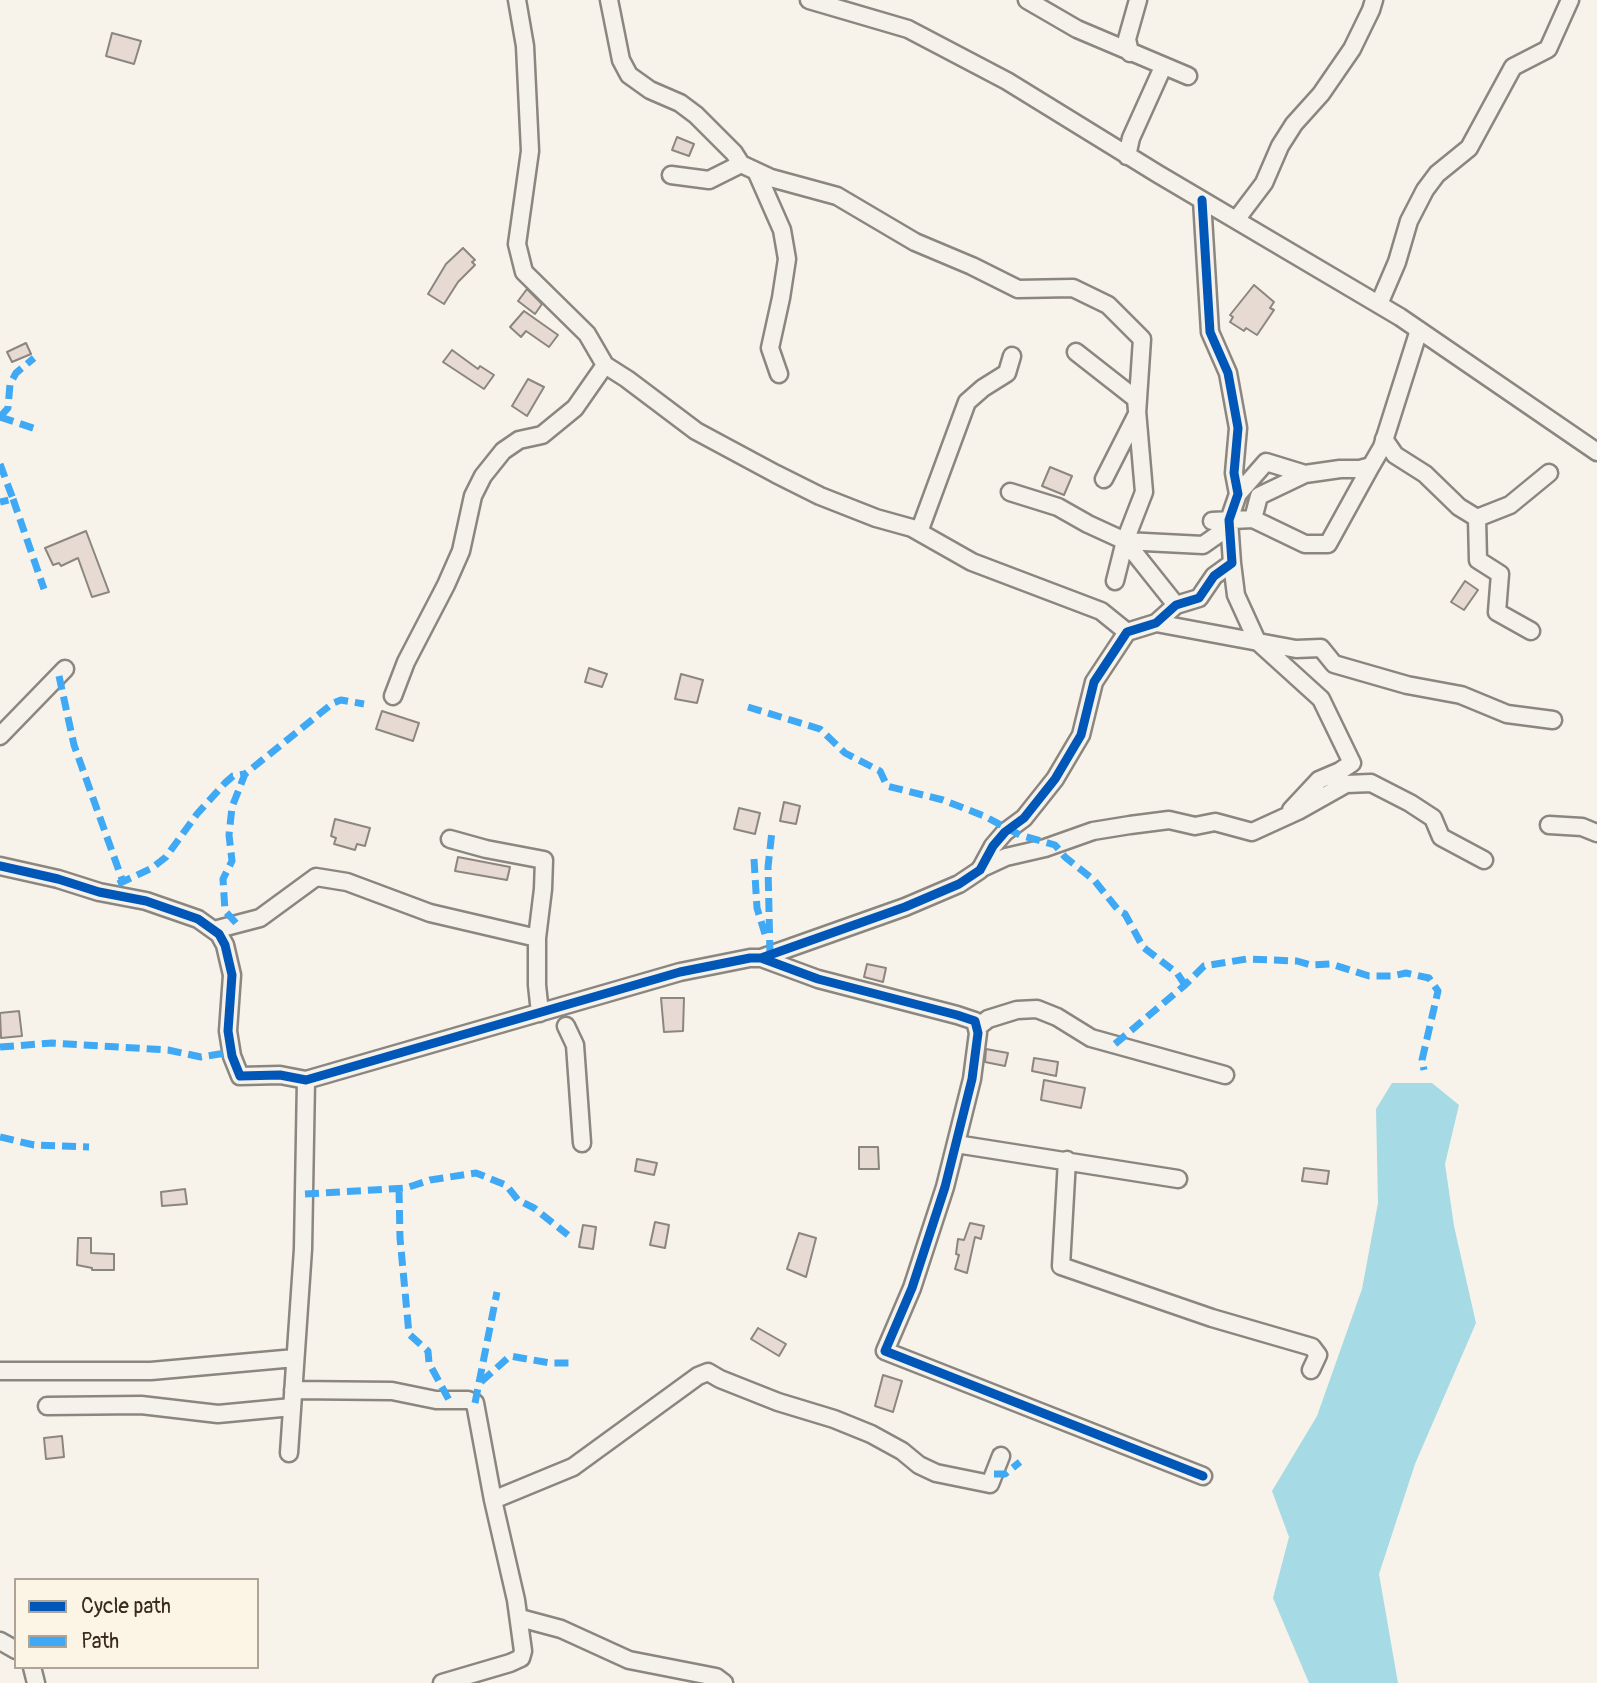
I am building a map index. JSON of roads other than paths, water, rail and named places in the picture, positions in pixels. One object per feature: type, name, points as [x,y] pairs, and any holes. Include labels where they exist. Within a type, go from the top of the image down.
[{"type":"street","points":[[517,0],[525,46],[530,151],[517,244],[524,272],[587,334],[605,365],[696,431],[733,452],[820,496],[919,532],[972,562],[1101,611],[1127,632]]},
{"type":"street","points":[[609,0],[621,60],[629,75],[650,90],[680,103],[696,115],[734,153],[741,164],[771,178],[837,196],[915,242],[1018,289],[1073,288],[1108,305],[1142,339],[1137,414],[1104,479]]},
{"type":"street","points":[[809,0],[882,20],[927,39],[1007,81],[1127,156],[1379,304],[1597,452]]},
{"type":"street","points":[[1027,0],[1077,29],[1188,76]]},
{"type":"street","points":[[1129,52],[1127,39],[1138,0]]},
{"type":"street","points":[[1236,220],[1264,183],[1280,146],[1294,124],[1321,94],[1352,49],[1374,0]]},
{"type":"street","points":[[1379,304],[1409,221],[1425,190],[1437,174],[1469,148],[1513,67],[1548,49],[1570,0]]},
{"type":"street","points":[[1127,156],[1131,138],[1163,67]]},
{"type":"street","points":[[671,175],[709,180],[741,164]]},
{"type":"street","points":[[757,171],[782,230],[787,259],[782,298],[770,348],[779,374]]},
{"type":"street","points":[[1202,200],[1210,332],[1228,373],[1238,428],[1234,473],[1238,495]]},
{"type":"street","points":[[1212,521],[1230,523],[1253,519],[1305,544],[1328,544],[1384,439],[1419,330]]},
{"type":"street","points":[[1076,352],[1136,399],[1144,492],[1125,541],[1115,581]]},
{"type":"street","points":[[919,532],[967,401],[1007,373],[1012,356]]},
{"type":"street","points":[[393,696],[406,662],[461,551],[472,496],[483,476],[503,451],[519,440],[542,435],[575,408],[605,365]]},
{"type":"street","points":[[1384,439],[1395,454],[1425,474],[1460,507],[1476,518]]},
{"type":"street","points":[[1283,818],[1318,780],[1340,772],[1353,763],[1321,699],[1257,641],[1236,595],[1231,563],[1230,523],[1238,495],[1266,462],[1305,474]]},
{"type":"street","points":[[1253,519],[1259,496],[1305,474],[1371,466]]},
{"type":"street","points":[[1476,518],[1510,505],[1549,473]]},
{"type":"street","points":[[1010,492],[1058,508],[1125,541],[1203,545],[1230,523]]},
{"type":"street","points":[[1476,518],[1478,560],[1500,574],[1497,612],[1531,631]]},
{"type":"street","points":[[1125,541],[1176,605]]},
{"type":"street","points":[[980,870],[993,846],[1005,832],[1024,818],[1055,779],[1081,735],[1094,681],[1127,632],[1156,623],[1176,605],[1199,598],[1214,576],[1231,563]]},
{"type":"street","points":[[1156,623],[1296,649],[1321,648],[1334,664],[1407,685],[1461,695],[1507,715],[1553,720]]},
{"type":"street","points":[[0,736],[65,669]]},
{"type":"street","points":[[0,866],[58,879],[99,892],[146,901],[198,919],[214,930],[225,945],[232,975],[228,1031],[232,1056],[240,1076],[280,1075],[306,1080],[680,972],[761,958],[905,907],[958,884],[1006,857],[1045,848],[1093,831],[1169,820],[1195,826],[1215,822],[1252,832],[1346,784],[1371,783],[1433,818],[1441,837],[1484,860]]},
{"type":"street","points":[[1549,825],[1582,827],[1597,833]]},
{"type":"street","points":[[450,839],[544,860],[537,938],[537,985],[542,1012],[566,1026]]},
{"type":"street","points":[[214,930],[260,918],[316,877],[347,882],[430,913],[537,938]]},
{"type":"street","points":[[761,958],[818,979],[957,1015],[975,1021],[978,1027],[972,1079],[945,1187],[912,1288],[885,1351],[1203,1476]]},
{"type":"street","points":[[563,1006],[566,1026],[575,1045],[582,1143]]},
{"type":"street","points":[[978,1027],[988,1019],[1017,1010],[1037,1009],[1057,1017],[1091,1038],[1225,1075]]},
{"type":"street","points":[[289,1453],[305,1198],[306,1080]]},
{"type":"street","points":[[956,1144],[1178,1178]]},
{"type":"street","points":[[1067,1160],[1061,1266],[1212,1318],[1312,1347],[1318,1354],[1311,1370]]},
{"type":"street","points":[[0,1371],[151,1371],[295,1358]]},
{"type":"street","points":[[493,1500],[573,1467],[698,1376],[708,1372],[778,1402],[834,1419],[871,1434],[936,1473],[990,1484],[1001,1457]]},
{"type":"street","points":[[293,1390],[392,1391],[436,1400],[468,1400],[475,1403],[493,1500],[520,1618],[523,1640],[521,1658],[442,1683]]},
{"type":"street","points":[[47,1406],[141,1405],[219,1415],[292,1407]]},
{"type":"street","points":[[520,1618],[561,1629],[629,1660],[716,1677],[724,1683]]},
{"type":"water","points":[[1392,1083],[1432,1083],[1459,1105],[1445,1164],[1454,1226],[1476,1323],[1415,1464],[1379,1574],[1398,1683],[1309,1683],[1273,1598],[1289,1537],[1272,1491],[1317,1416],[1362,1289],[1378,1203],[1376,1109]]}]
